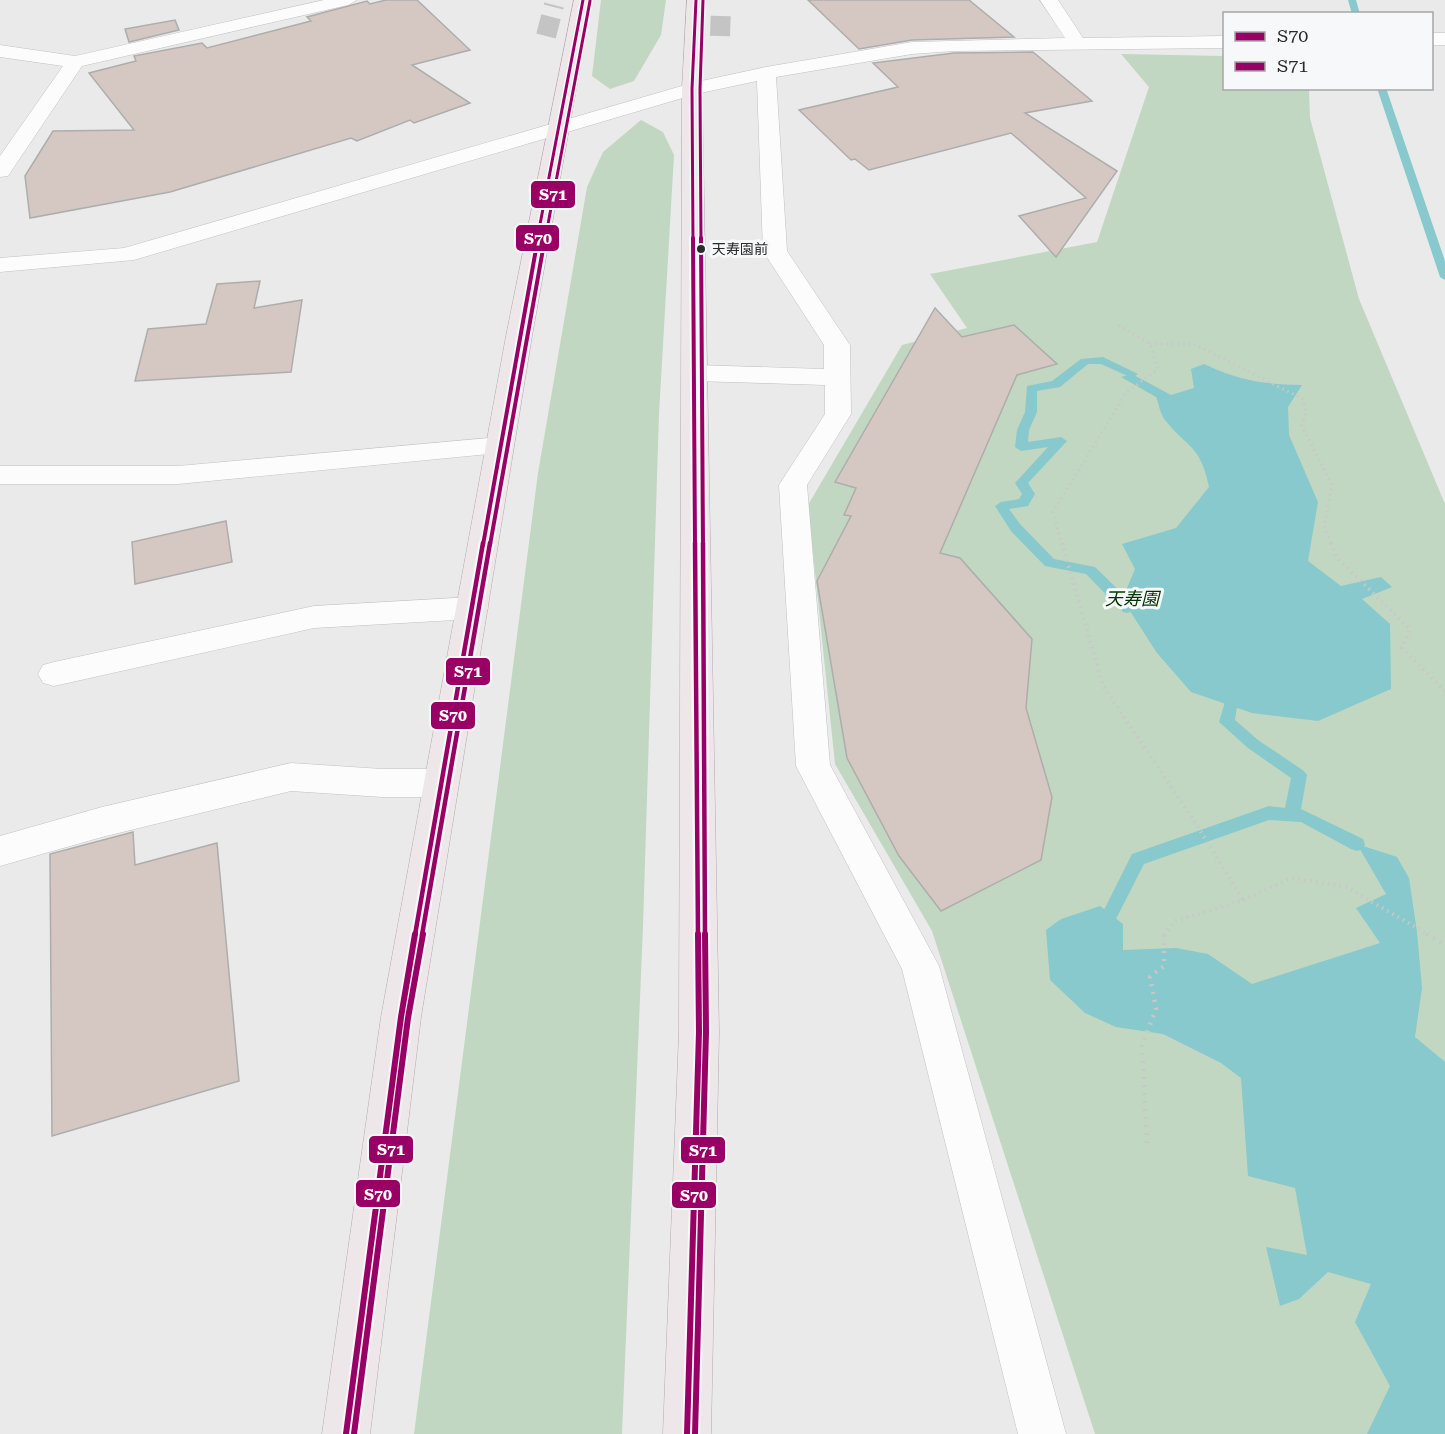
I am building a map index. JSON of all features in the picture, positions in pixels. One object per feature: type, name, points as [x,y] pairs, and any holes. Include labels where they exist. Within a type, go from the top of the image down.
[{"type":"main road","points":[[346,1434],[401,1017],[500,446],[583,0]]},
{"type":"main road","points":[[687,1434],[699,1032],[692,89],[696,0]]},
{"type":"street","points":[[0,51],[75,62],[348,0]]},
{"type":"street","points":[[1049,0],[1078,44]]},
{"type":"street","points":[[0,265],[126,255],[692,89],[766,73],[912,48],[954,45],[1223,42]]},
{"type":"street","points":[[0,171],[75,62]]},
{"type":"street","points":[[766,73],[775,251],[837,345],[838,414],[793,485],[813,766],[920,966],[1042,1434]]},
{"type":"street","points":[[695,373],[837,377]]},
{"type":"street","points":[[0,476],[178,475],[500,446]]},
{"type":"street","points":[[54,674],[314,617],[472,608]]},
{"type":"street","points":[[0,851],[102,822],[291,777],[382,783],[442,783]]},
{"type":"path","points":[[1117,324],[1150,344],[1194,344],[1303,399],[1306,412],[1302,426],[1332,486],[1324,526],[1338,559],[1410,629],[1402,648],[1445,691]]},
{"type":"path","points":[[1150,344],[1158,369],[1126,393],[1053,512],[1103,686],[1191,816],[1243,900]]},
{"type":"path","points":[[1147,1143],[1142,1046],[1156,1009],[1150,977],[1164,966],[1164,933],[1175,921],[1243,900],[1292,878],[1346,887],[1445,945]]},
{"type":"green space","points":[[601,0],[666,0],[661,35],[634,81],[610,89],[592,76]]},
{"type":"green space","name":"天寿園","points":[[1121,54],[1223,56],[1223,90],[1309,90],[1310,118],[1359,299],[1445,504],[1445,1434],[1095,1434],[932,931],[835,764],[808,505],[902,345],[967,328],[930,274],[1097,242],[1149,87]]},
{"type":"green space","points":[[641,120],[663,132],[674,155],[659,414],[643,926],[622,1434],[414,1434],[538,473],[587,187],[603,152]]},
{"type":"water","points":[[1204,364],[1252,380],[1302,385],[1288,407],[1289,435],[1318,502],[1308,561],[1341,586],[1381,577],[1392,587],[1362,599],[1390,624],[1391,689],[1318,721],[1252,713],[1191,692],[1157,653],[1128,608],[1127,588],[1135,569],[1122,544],[1176,528],[1209,487],[1202,462],[1165,420],[1156,397],[1121,377],[1132,374],[1171,395],[1194,388],[1191,369]]},
{"type":"water","points":[[1357,844],[1397,857],[1409,878],[1422,988],[1415,1037],[1445,1062],[1445,1434],[1367,1434],[1390,1386],[1355,1322],[1371,1284],[1328,1272],[1299,1299],[1280,1306],[1266,1247],[1307,1255],[1295,1188],[1248,1176],[1241,1078],[1221,1063],[1163,1034],[1116,1027],[1085,1013],[1050,980],[1046,930],[1061,919],[1100,906],[1123,924],[1123,950],[1176,948],[1208,954],[1252,984],[1380,943],[1356,908],[1386,894]]},
{"type":"building","points":[[386,0],[417,0],[470,50],[412,65],[470,103],[414,123],[410,120],[357,141],[351,138],[170,192],[30,218],[25,176],[53,131],[134,130],[89,73],[136,61],[134,56],[202,43],[207,48],[311,21],[307,17],[367,1],[370,4]]},
{"type":"building","points":[[808,0],[969,0],[1014,37],[912,40],[859,49]]},
{"type":"building","points":[[175,20],[179,30],[129,42],[125,29]]},
{"type":"building","points":[[1033,52],[1092,101],[1025,113],[1117,171],[1056,257],[1019,216],[1086,198],[1011,133],[869,170],[855,159],[851,160],[799,110],[898,87],[873,63],[954,53]]},
{"type":"building","points":[[260,281],[254,308],[302,300],[291,372],[135,381],[148,329],[206,324],[217,284]]},
{"type":"building","points":[[935,308],[962,337],[1014,325],[1057,364],[1017,375],[940,553],[960,558],[1032,639],[1026,708],[1052,797],[1041,860],[941,911],[899,856],[847,758],[817,581],[851,516],[844,515],[856,488],[835,482]]},
{"type":"building","points":[[226,521],[232,562],[135,584],[132,542]]},
{"type":"building","points":[[133,832],[135,865],[217,843],[239,1081],[52,1136],[50,854]]},
{"type":"waterway","points":[[1352,0],[1355,12]]},
{"type":"waterway","points":[[1382,90],[1445,277]]},
{"type":"waterway","points":[[1128,608],[1090,570],[1050,563],[1016,528],[1001,506],[1023,503],[1029,494],[1021,483],[1061,441],[1021,447],[1023,430],[1031,412],[1031,389],[1056,384],[1085,361],[1103,360],[1132,374]]},
{"type":"waterway","points":[[1230,706],[1227,722],[1253,744],[1299,775],[1292,815]]},
{"type":"waterway","points":[[1110,914],[1138,859],[1269,813],[1292,815]]},
{"type":"waterway","points":[[1292,815],[1303,816],[1357,844]]},
{"type":"tunnel","points":[[546,36],[554,5]]},
{"type":"tunnel","points":[[720,36],[721,6]]},
{"type":"transit line","name":"S70","points":[[346,1434],[401,1017],[519,336],[583,0]]},
{"type":"transit line","name":"S70","points":[[687,1434],[699,1032],[692,89],[696,0]]},
{"type":"transit line","name":"S71","points":[[695,1434],[706,1032],[700,89],[703,0]]},
{"type":"transit line","name":"S71","points":[[354,1434],[408,1018],[526,337],[590,1]]},
{"type":"place","name":"天寿園前","points":[[701,249]]}]
